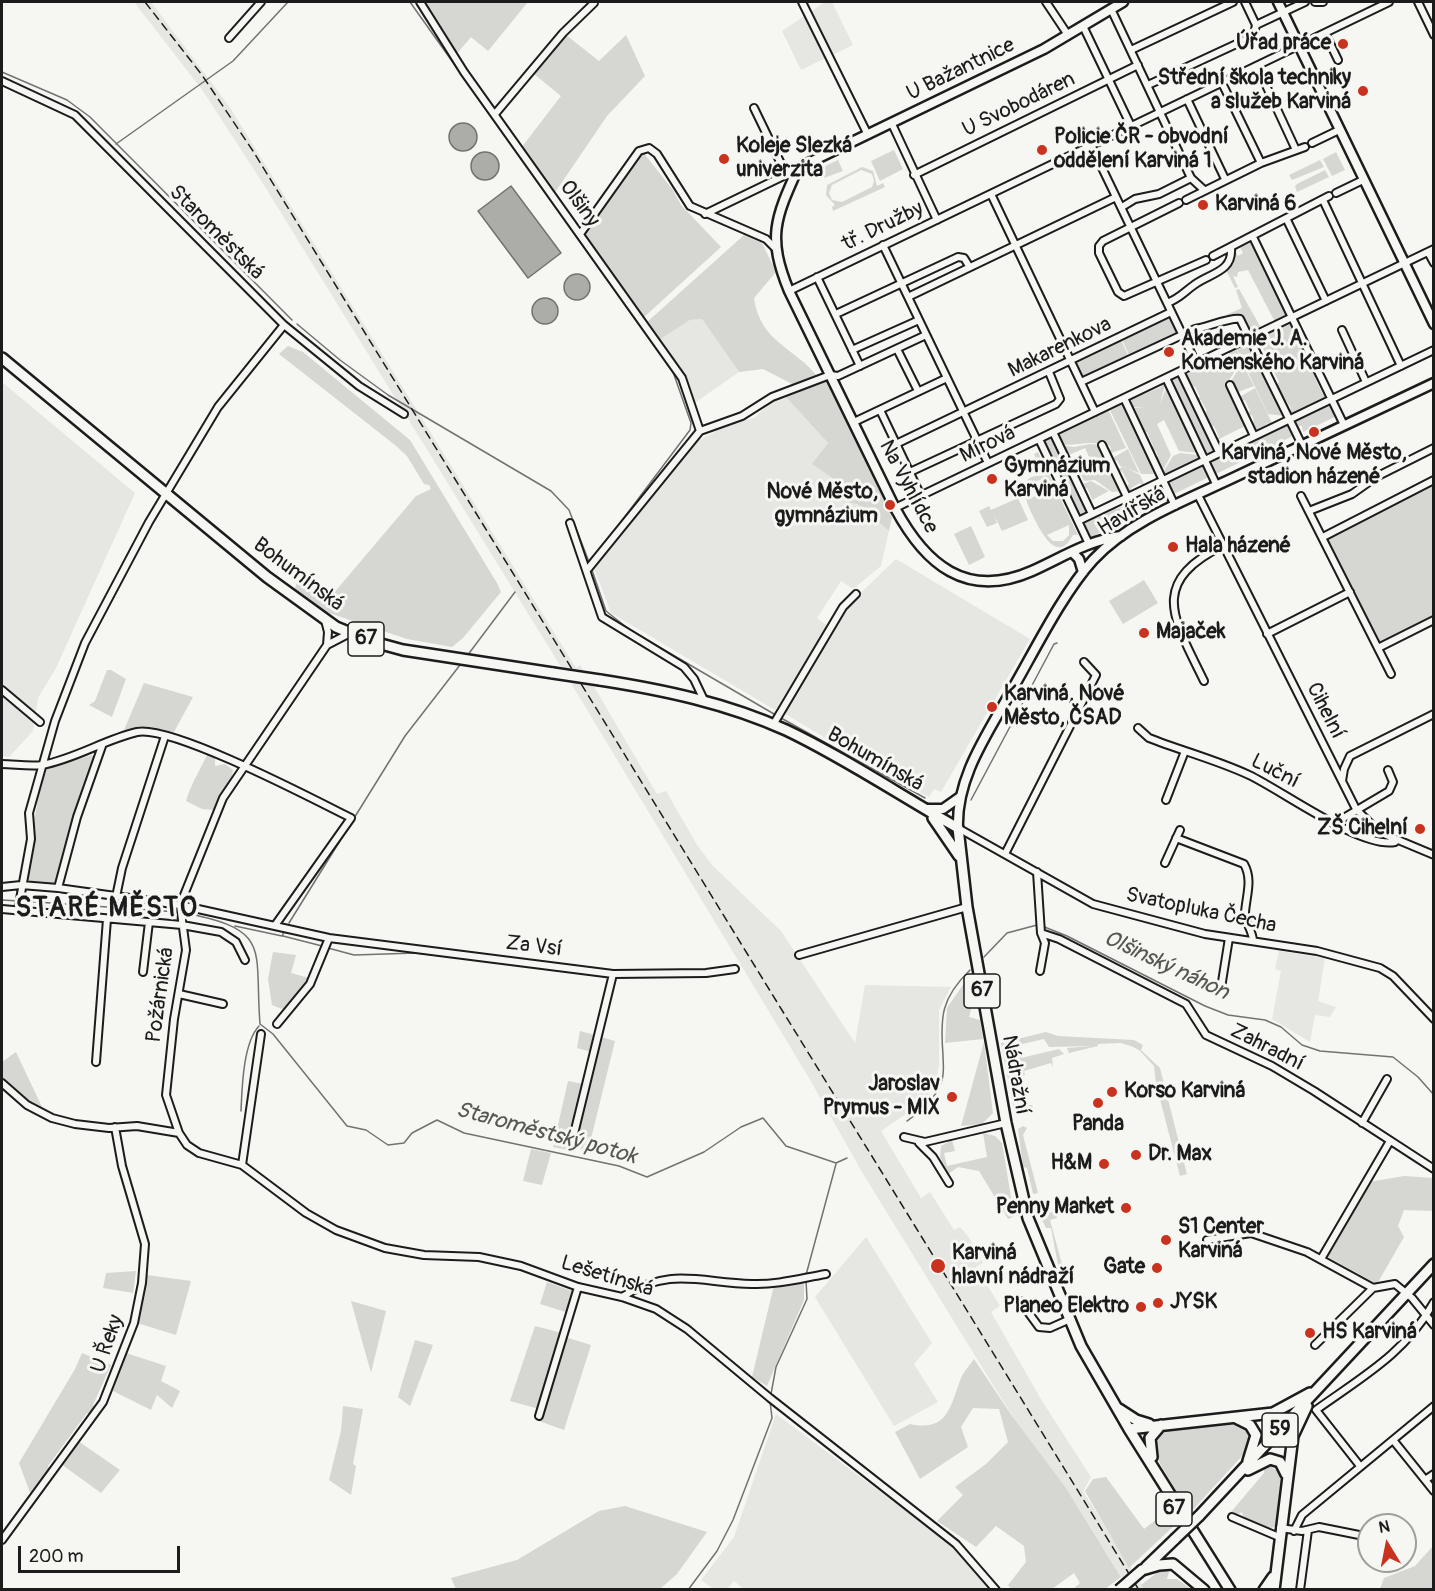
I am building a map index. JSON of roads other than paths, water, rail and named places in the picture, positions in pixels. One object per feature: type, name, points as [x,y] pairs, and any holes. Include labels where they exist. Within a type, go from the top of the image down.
[{"type":"main road","name":"Bohumínská","points":[[2,358],[267,577],[325,620],[350,633],[404,650],[600,680],[704,700],[773,725],[816,746],[958,828]]},
{"type":"main road","points":[[926,810],[944,830],[960,858]]},
{"type":"main road","name":"Nádražní","points":[[958,828],[967,907],[1006,1123],[1028,1218],[1068,1320],[1114,1405],[1161,1479],[1225,1588]]},
{"type":"main road","name":"59","points":[[1119,1590],[1200,1515],[1434,1264]]},
{"type":"main road","points":[[1234,1418],[1276,1412],[1322,1385]]},
{"type":"main road","points":[[1274,1590],[1286,1478],[1294,1433],[1314,1393]]},
{"type":"main road","name":"67","points":[[1114,1405],[1136,1420],[1162,1424]]},
{"type":"main road","points":[[1234,1418],[1250,1425],[1256,1435],[1246,1466]]},
{"type":"main road","name":"67","points":[[1234,1418],[1129,1429],[1225,1588],[1237,1590]]},
{"type":"main road","points":[[1161,1479],[1150,1451],[1149,1441],[1154,1430],[1162,1424]]},
{"type":"main road","points":[[1236,1477],[1270,1459],[1283,1465],[1286,1478]]},
{"type":"main road","points":[[1142,1570],[1173,1564],[1204,1590]]},
{"type":"main road","points":[[1264,1590],[1274,1575]]},
{"type":"street","points":[[229,38],[261,2]]},
{"type":"street","name":"Olšiny","points":[[420,2],[464,72],[682,378],[699,432]]},
{"type":"street","points":[[802,2],[868,135]]},
{"type":"street","points":[[1046,2],[1068,35]]},
{"type":"street","name":"U Bažantnice","points":[[798,168],[1068,35],[1123,2]]},
{"type":"street","points":[[1131,50],[1233,2]]},
{"type":"street","points":[[1148,85],[1254,34],[1256,25],[1245,2]]},
{"type":"street","points":[[1278,2],[1434,324]]},
{"type":"street","points":[[1256,25],[1305,2]]},
{"type":"street","points":[[1315,2],[1323,2]]},
{"type":"street","name":"tř. Družby","points":[[789,291],[1389,2]]},
{"type":"street","points":[[1418,2],[1434,35]]},
{"type":"street","points":[[495,114],[563,33],[594,3]]},
{"type":"street","points":[[1111,9],[1191,178],[1198,181],[1204,190]]},
{"type":"street","points":[[1083,26],[1131,126]]},
{"type":"street","points":[[1325,33],[1338,60]]},
{"type":"street","name":"U Svobodáren","points":[[914,175],[1138,65]]},
{"type":"street","points":[[1257,66],[1296,150]]},
{"type":"street","name":"Staroměstská","points":[[2,81],[75,115],[284,324],[359,386],[404,414]]},
{"type":"street","points":[[1222,83],[1261,163]]},
{"type":"street","points":[[1187,99],[1225,179]]},
{"type":"street","points":[[754,108],[786,174]]},
{"type":"street","points":[[891,124],[937,220]]},
{"type":"street","points":[[1312,143],[1339,130]]},
{"type":"street","points":[[1091,145],[1196,363]]},
{"type":"street","points":[[580,234],[639,151],[645,147],[657,154],[687,202],[705,214],[766,239],[776,249]]},
{"type":"street","points":[[1186,200],[1225,179],[1305,147]]},
{"type":"street","points":[[705,214],[798,168]]},
{"type":"street","name":"Na Vyhlídce","points":[[798,168],[781,207],[776,228],[776,249],[789,291],[895,508],[909,534],[927,556],[945,569],[972,580],[992,582],[1018,577],[1105,537],[1121,536]]},
{"type":"street","points":[[1122,207],[1129,202],[1159,194],[1191,178]]},
{"type":"street","points":[[1336,193],[1363,180]]},
{"type":"street","points":[[991,194],[1095,412]]},
{"type":"street","points":[[908,297],[1116,197]]},
{"type":"street","points":[[1213,256],[1326,198],[1361,283],[1401,366]]},
{"type":"street","points":[[1179,203],[1100,243],[1099,253],[1120,294],[1126,296],[1206,260]]},
{"type":"street","points":[[1287,220],[1326,301]]},
{"type":"street","points":[[1253,237],[1344,425]]},
{"type":"street","points":[[884,245],[988,463]]},
{"type":"street","points":[[1167,303],[1180,298],[1194,285],[1222,271],[1229,263],[1231,248]]},
{"type":"street","points":[[1431,251],[1434,263]]},
{"type":"street","name":"Mírová","points":[[895,508],[1431,251]]},
{"type":"street","points":[[836,314],[958,257],[964,258],[969,266]]},
{"type":"street","points":[[817,277],[860,366]]},
{"type":"street","name":"Makarenkova","points":[[896,444],[1171,312]]},
{"type":"street","points":[[1081,382],[1181,335],[1237,318],[1240,319],[1251,337],[1302,445]]},
{"type":"street","points":[[852,350],[919,320]]},
{"type":"street","points":[[18,905],[31,839],[28,813],[41,765],[85,643],[166,493],[218,407],[284,324]]},
{"type":"street","points":[[1341,330],[1366,382]]},
{"type":"street","points":[[587,570],[699,432],[742,416],[772,397],[830,375],[838,376],[926,335]]},
{"type":"street","points":[[897,349],[918,391]]},
{"type":"street","points":[[1078,521],[1434,350]]},
{"type":"street","points":[[1180,371],[1220,453]]},
{"type":"street","name":"Mírová","points":[[910,472],[1056,404],[1060,399],[1059,392],[1050,372]]},
{"type":"street","points":[[854,422],[947,378]]},
{"type":"street","points":[[1166,378],[1217,486]]},
{"type":"street","name":"Havířská","points":[[958,828],[960,797],[983,740],[1083,572],[1103,550],[1121,536],[1175,506],[1434,382]]},
{"type":"street","points":[[1230,385],[1254,436]]},
{"type":"street","points":[[1124,398],[1175,506]]},
{"type":"street","name":"Na Vyhlídce","points":[[880,410],[921,496]]},
{"type":"street","points":[[1053,432],[1092,514]]},
{"type":"street","points":[[1039,439],[1089,544]]},
{"type":"street","points":[[1102,445],[1127,497]]},
{"type":"street","points":[[1309,511],[1352,494],[1376,477],[1434,448]]},
{"type":"street","points":[[1323,537],[1434,480]]},
{"type":"street","name":"Cihelní","points":[[1198,495],[1356,809],[1379,832],[1434,855]]},
{"type":"street","points":[[1301,496],[1391,674]]},
{"type":"street","points":[[570,523],[602,617],[684,667],[694,679],[704,700]]},
{"type":"street","points":[[1204,681],[1180,631],[1173,607],[1175,586],[1193,563],[1224,545]]},
{"type":"street","points":[[1072,552],[1079,559],[1083,572]]},
{"type":"street","points":[[1267,634],[1350,592]]},
{"type":"street","points":[[773,725],[843,607],[856,594]]},
{"type":"street","points":[[325,620],[327,645],[350,633]]},
{"type":"street","points":[[1378,648],[1434,620]]},
{"type":"street","name":"Požárnická","points":[[179,1133],[166,1095],[186,950],[181,911],[223,798],[327,645]]},
{"type":"street","points":[[1005,854],[1096,675],[1084,662]]},
{"type":"street","points":[[2,690],[40,722]]},
{"type":"street","points":[[1342,782],[1344,769],[1350,756],[1434,714]]},
{"type":"street","name":"Luční","points":[[1138,728],[1149,738],[1250,775],[1335,823],[1374,840],[1387,843],[1396,841]]},
{"type":"street","points":[[2,764],[41,765],[138,732],[165,736],[244,766],[351,818],[280,926]]},
{"type":"street","points":[[116,897],[122,868],[165,736]]},
{"type":"street","points":[[58,888],[77,817],[102,746]]},
{"type":"street","points":[[1166,800],[1185,751]]},
{"type":"street","points":[[1335,823],[1389,790],[1393,782],[1388,770]]},
{"type":"street","points":[[926,810],[943,809],[960,797]]},
{"type":"street","name":"Svatopluka Čecha","points":[[958,828],[1093,904],[1229,938],[1317,951],[1380,968],[1393,976],[1434,1019]]},
{"type":"street","points":[[1165,864],[1180,830]]},
{"type":"street","points":[[1176,838],[1244,864],[1249,891],[1245,913],[1253,932],[1253,941]]},
{"type":"street","points":[[1037,872],[1040,890],[1040,928],[1045,943],[1040,971]]},
{"type":"street","name":"Za Vsí","points":[[2,886],[58,888],[116,897],[181,911],[280,926],[329,938],[613,974],[706,973],[735,969]]},
{"type":"street","points":[[2,909],[18,905],[107,919],[182,925],[221,932],[236,942],[245,960]]},
{"type":"street","points":[[799,955],[967,907]]},
{"type":"street","points":[[96,1062],[107,919]]},
{"type":"street","points":[[143,972],[149,922]]},
{"type":"street","name":"Zahradní","points":[[1040,928],[1170,994],[1193,1012],[1206,1035],[1272,1066],[1434,1169]]},
{"type":"street","points":[[277,1024],[310,984],[329,938]]},
{"type":"street","points":[[1221,988],[1229,938]]},
{"type":"street","points":[[572,1142],[613,974]]},
{"type":"street","points":[[179,994],[223,1004]]},
{"type":"street","points":[[243,1165],[261,1034]]},
{"type":"street","points":[[1362,1123],[1387,1079]]},
{"type":"street","points":[[2,1083],[27,1105],[52,1118],[75,1124],[137,1126],[179,1133]]},
{"type":"street","points":[[919,1143],[1006,1123]]},
{"type":"street","name":"U Řeky","points":[[2,1540],[103,1402],[134,1323],[142,1283],[145,1244],[122,1166],[115,1127]]},
{"type":"street","name":"Lešetínská","points":[[179,1133],[188,1145],[199,1153],[243,1165],[306,1213],[336,1230],[385,1248],[424,1255],[490,1259],[520,1266],[578,1287],[622,1297],[656,1309],[687,1329],[770,1398],[956,1544],[996,1590]]},
{"type":"street","points":[[904,1137],[919,1143],[933,1157],[949,1183]]},
{"type":"street","points":[[933,1157],[938,1140]]},
{"type":"street","points":[[1321,1259],[1390,1141]]},
{"type":"street","points":[[1207,1240],[1251,1233],[1321,1259],[1373,1288]]},
{"type":"street","points":[[622,1297],[643,1284],[661,1280],[689,1278],[753,1285],[826,1274]]},
{"type":"street","points":[[1315,1344],[1373,1288],[1395,1284],[1424,1311],[1425,1317],[1434,1324]]},
{"type":"street","points":[[538,1416],[578,1287]]},
{"type":"street","points":[[1020,1301],[1039,1327],[1050,1328],[1068,1320]]},
{"type":"street","points":[[1360,1467],[1316,1410],[1400,1348],[1434,1302]]},
{"type":"street","points":[[1294,1531],[1302,1515],[1434,1406]]},
{"type":"street","points":[[1393,1440],[1434,1491]]},
{"type":"street","points":[[1425,1480],[1434,1474]]},
{"type":"street","points":[[1232,1517],[1280,1533],[1319,1527],[1357,1534]]},
{"type":"street","points":[[1300,1590],[1308,1530]]},
{"type":"waterway","points":[[116,144],[233,61],[288,2]]},
{"type":"waterway","points":[[410,2],[673,372],[691,423],[690,430],[596,555]]},
{"type":"waterway","points":[[2,72],[67,100],[90,117],[292,320]]},
{"type":"waterway","points":[[297,324],[340,360],[388,395],[551,491],[569,510],[589,562]]},
{"type":"waterway","points":[[592,570],[606,611],[630,630],[774,714]]},
{"type":"waterway","points":[[467,656],[515,592]]},
{"type":"waterway","points":[[971,800],[1054,644],[1057,643]]},
{"type":"waterway","points":[[289,923],[405,736],[460,665]]},
{"type":"waterway","points":[[781,718],[925,798]]},
{"type":"waterway","name":"Staroměstský potok","points":[[2,900],[19,901]]},
{"type":"waterway","name":"Staroměstský potok","points":[[23,901],[177,912]]},
{"type":"waterway","name":"Staroměstský potok","points":[[185,913],[233,927],[246,936],[257,960],[260,1024],[273,1034],[347,1126],[366,1130],[388,1145],[404,1143],[412,1133],[437,1120],[464,1133],[619,1166],[647,1177],[704,1152],[741,1127],[763,1118],[786,1146],[836,1163],[847,1158]]},
{"type":"waterway","name":"Olšinský náhon","points":[[984,957],[1007,933],[1037,925]]},
{"type":"waterway","points":[[235,926],[282,936],[284,932]]},
{"type":"waterway","name":"Olšinský náhon","points":[[1042,926],[1067,936],[1205,1006],[1228,1015],[1265,1020],[1281,1027],[1302,1045],[1320,1051],[1393,1057],[1418,1077],[1434,1095]]},
{"type":"waterway","points":[[283,936],[322,946]]},
{"type":"waterway","points":[[328,948],[354,955],[416,953],[477,960]]},
{"type":"waterway","name":"Olšinský náhon","points":[[907,1121],[931,1100],[941,1083],[944,1009],[953,990],[970,970]]},
{"type":"waterway","points":[[241,1111],[247,1054],[259,1026]]},
{"type":"waterway","name":"Staroměstský potok","points":[[806,1275],[836,1164]]},
{"type":"waterway","name":"Staroměstský potok","points":[[771,1394],[776,1367],[807,1299],[806,1280]]},
{"type":"waterway","name":"Staroměstský potok","points":[[688,1590],[717,1551],[733,1520],[772,1418],[770,1401]]},
{"type":"railway","points":[[145,2],[202,75],[253,151],[1139,1590]]},
{"type":"place","name":"Úřad práce","points":[[1343,44]]},
{"type":"place","name":"Střední škola techniky a služeb Karviná","points":[[1363,91]]},
{"type":"place","name":"Policie ČR - obvodní oddělení Karviná 1","points":[[1042,150]]},
{"type":"place","name":"Koleje Slezká univerzita","points":[[724,159]]},
{"type":"place","name":"Karviná 6","points":[[1203,205]]},
{"type":"place","name":"Akademie J. A. Komenského Karviná","points":[[1169,352]]},
{"type":"place","name":"Karviná, Nové Město, stadion házené","points":[[1314,432]]},
{"type":"place","name":"Gymnázium Karviná","points":[[992,479]]},
{"type":"place","name":"Nové Město, gymnázium","points":[[890,505]]},
{"type":"place","name":"Hala házené","points":[[1173,547]]},
{"type":"place","name":"Majaček","points":[[1144,633]]},
{"type":"place","name":"Karviná, Nové Město, ČSAD","points":[[992,707]]},
{"type":"place","name":"ZŠ Cihelní","points":[[1420,829]]},
{"type":"place","name":"Korso Karviná","points":[[1112,1092]]},
{"type":"place","name":"Jaroslav Prymus - MIX","points":[[952,1097]]},
{"type":"place","name":"Panda","points":[[1098,1103]]},
{"type":"place","name":"Dr. Max","points":[[1136,1155]]},
{"type":"place","name":"H&M","points":[[1104,1164]]},
{"type":"place","name":"Penny Market","points":[[1126,1208]]},
{"type":"place","name":"S1 Center Karviná","points":[[1166,1240]]},
{"type":"place","name":"Karviná hlavní nádraží","points":[[938,1266]]},
{"type":"place","name":"Gate","points":[[1157,1268]]},
{"type":"place","name":"JYSK","points":[[1158,1303]]},
{"type":"place","name":"Planeo Elektro","points":[[1141,1307]]},
{"type":"place","name":"HS Karviná","points":[[1310,1333]]},
{"type":"district","name":"STARÉ MĚSTO","points":[[107,909]]}]
